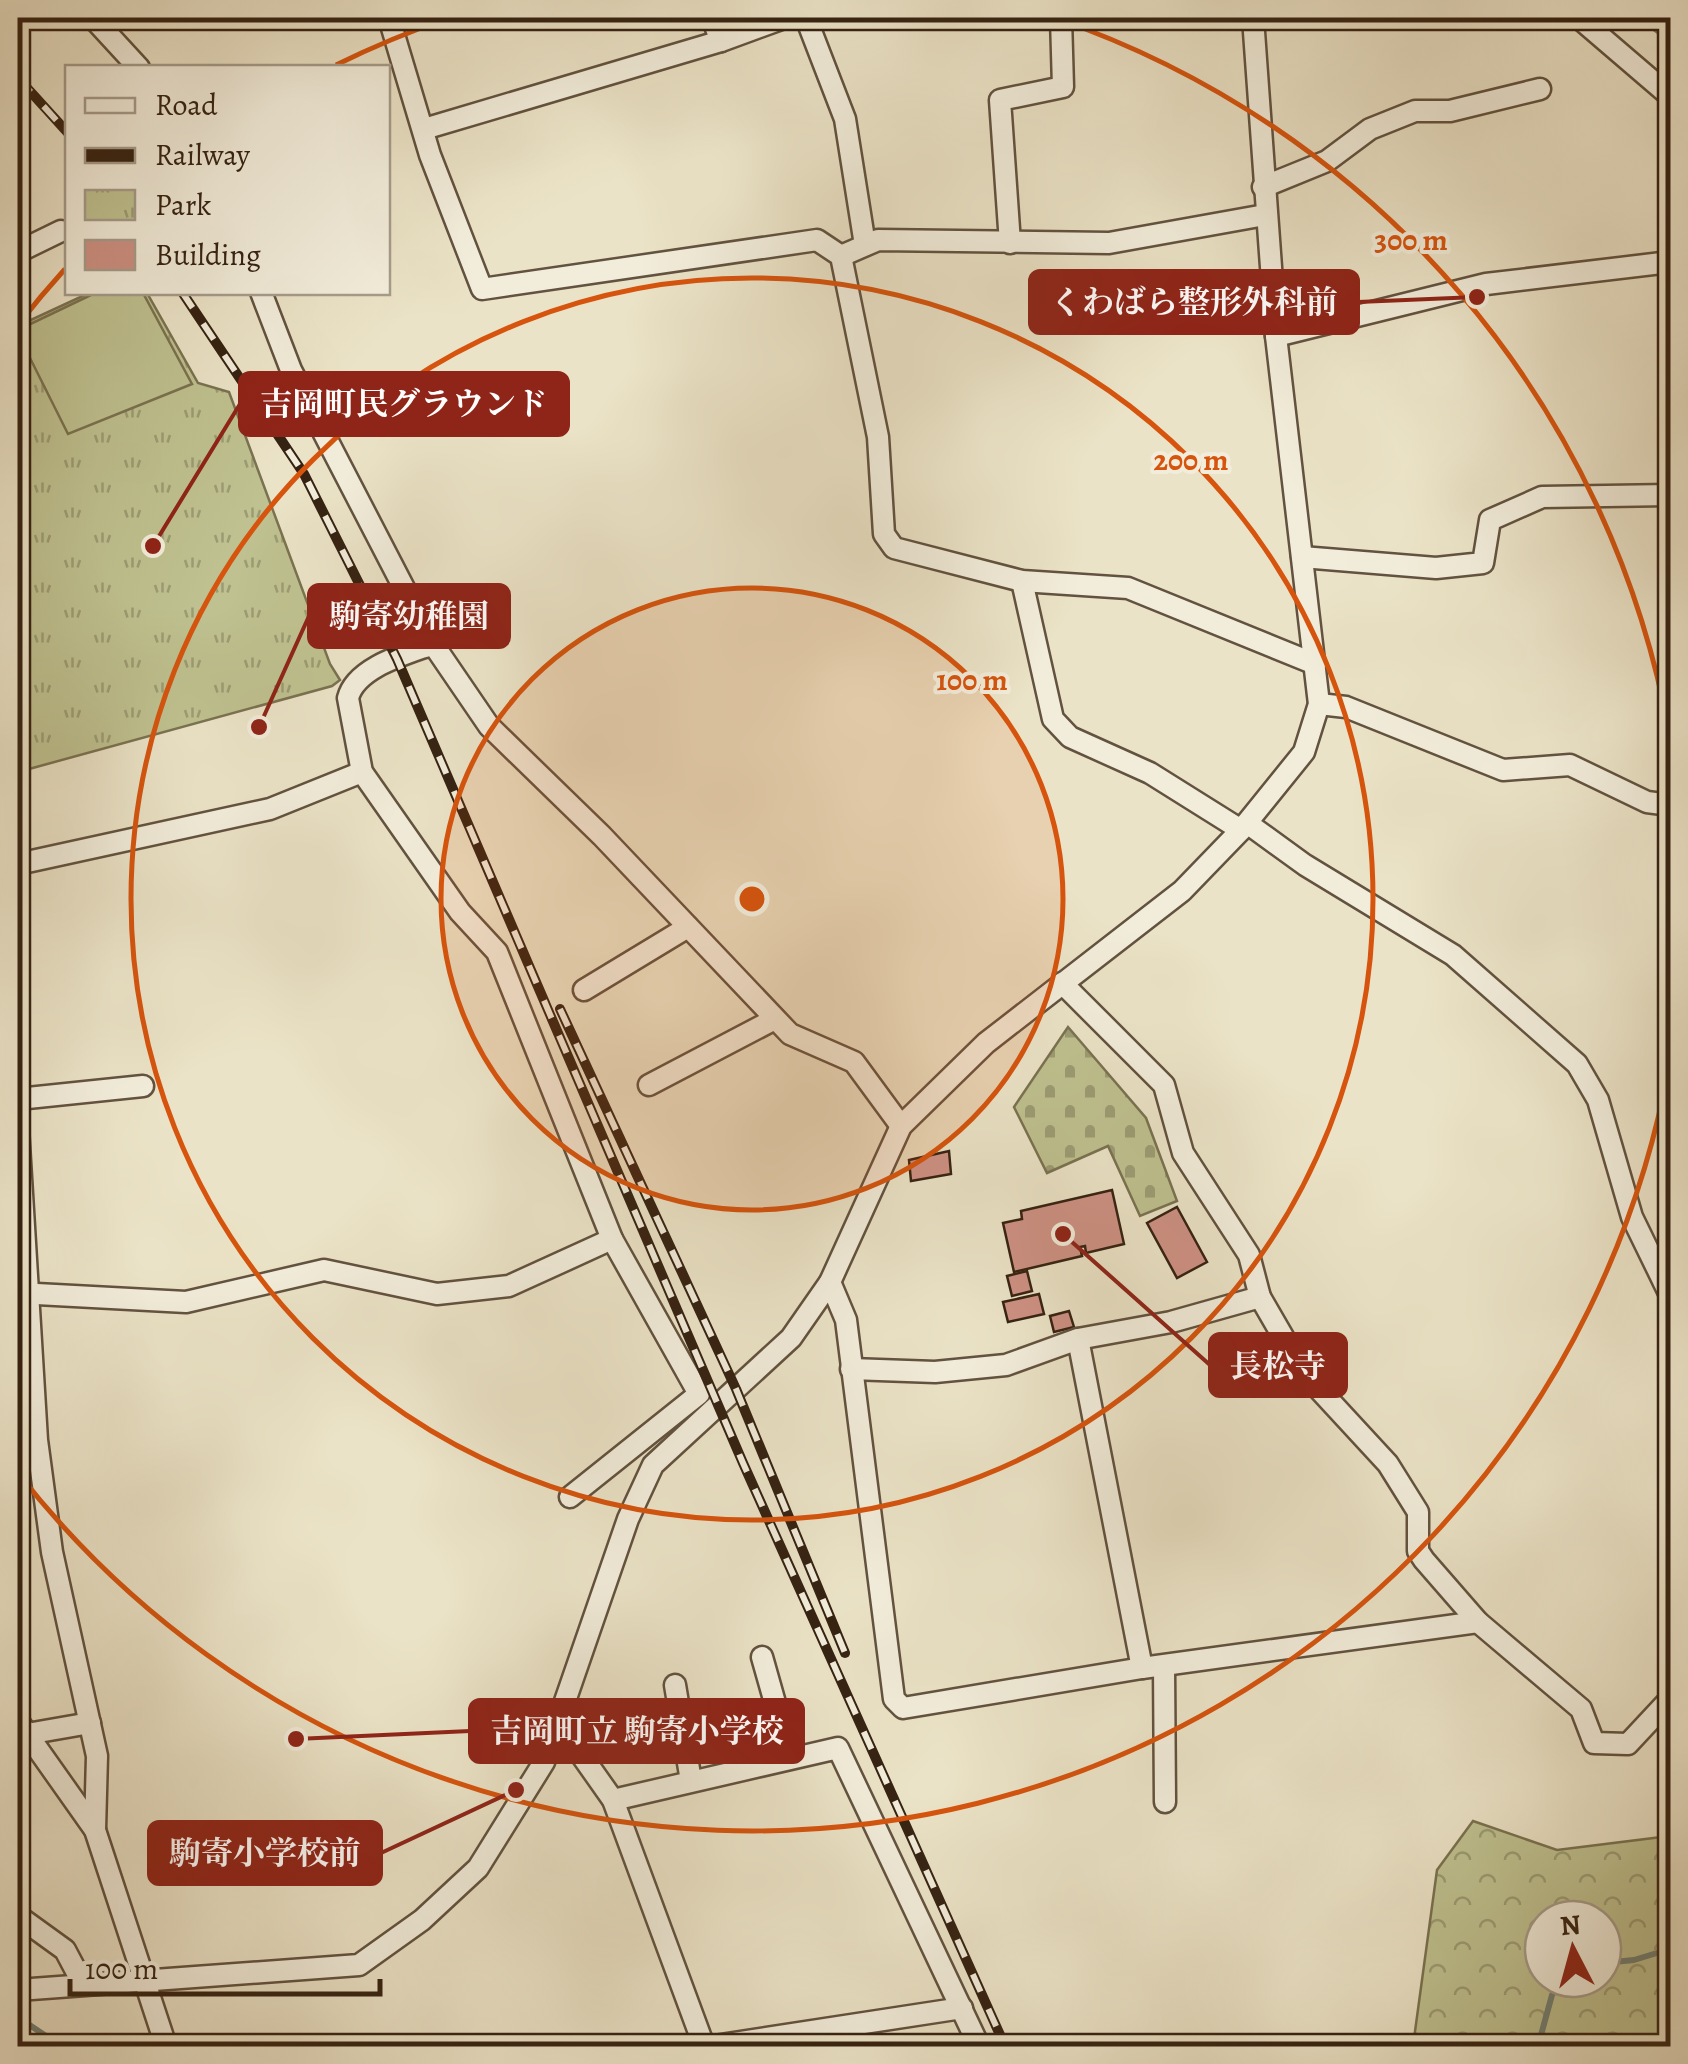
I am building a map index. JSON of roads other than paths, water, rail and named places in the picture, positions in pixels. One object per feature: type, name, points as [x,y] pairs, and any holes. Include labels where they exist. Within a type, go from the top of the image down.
[{"type":"street","points":[[95,18],[137,65]]},
{"type":"street","points":[[389,18],[482,289],[817,240],[841,256],[878,437],[884,534],[894,548],[1022,581],[1128,588],[1315,664]]},
{"type":"street","points":[[712,18],[721,41]]},
{"type":"street","points":[[424,129],[721,41],[784,18]]},
{"type":"street","points":[[806,18],[844,119],[865,245]]},
{"type":"street","points":[[1010,244],[1000,100],[1062,87],[1060,18]]},
{"type":"street","points":[[18,1990],[359,1965],[422,1920],[478,1868],[544,1762],[628,1519],[653,1466],[791,1338],[830,1282],[901,1126],[986,1043],[1182,891],[1244,826],[1304,752],[1319,704],[1276,336],[1252,18]]},
{"type":"street","points":[[1579,18],[1670,96]]},
{"type":"street","points":[[1263,187],[1327,161],[1370,129],[1414,112],[1450,111],[1540,89]]},
{"type":"street","points":[[841,256],[865,245],[896,240],[1109,243],[1266,214]]},
{"type":"street","points":[[18,252],[61,231]]},
{"type":"street","points":[[1276,336],[1486,284],[1670,262]]},
{"type":"street","points":[[262,295],[290,370],[433,644],[488,726],[790,1034],[854,1062],[901,1126]]},
{"type":"street","points":[[1302,557],[1436,568],[1483,563],[1490,520],[1542,498],[1670,495]]},
{"type":"street","points":[[1022,581],[1053,719],[1070,737],[1150,774],[1244,826],[1453,955],[1576,1064],[1598,1100],[1632,1217],[1670,1295]]},
{"type":"street","points":[[433,644],[370,672],[351,688],[348,698],[362,772],[460,912],[497,952],[612,1239],[699,1394],[570,1497]]},
{"type":"street","points":[[1319,704],[1346,707],[1502,770],[1570,765],[1647,802],[1670,805]]},
{"type":"street","points":[[18,864],[270,809],[362,772]]},
{"type":"street","points":[[584,990],[688,927]]},
{"type":"street","points":[[1062,984],[1164,1085],[1183,1153],[1249,1255],[1260,1297],[1304,1373],[1388,1464],[1418,1512],[1418,1551],[1478,1622],[1581,1709],[1594,1743],[1628,1744],[1670,1698]]},
{"type":"street","points":[[649,1086],[775,1019]]},
{"type":"street","points":[[18,1100],[143,1086]]},
{"type":"street","points":[[18,1128],[22,1294],[37,1440],[52,1552],[97,1756],[95,1830]]},
{"type":"street","points":[[22,1294],[186,1302],[324,1270],[437,1294],[509,1286],[612,1239]]},
{"type":"street","points":[[830,1282],[846,1320],[894,1700],[903,1708],[1142,1668],[1478,1622]]},
{"type":"street","points":[[851,1369],[935,1372],[1006,1365],[1078,1339],[1171,1322],[1260,1297]]},
{"type":"street","points":[[1078,1339],[1142,1668]]},
{"type":"street","points":[[638,1443],[653,1466]]},
{"type":"street","points":[[762,1657],[790,1756]]},
{"type":"street","points":[[1164,1666],[1165,1802]]},
{"type":"street","points":[[675,1685],[691,1781]]},
{"type":"street","points":[[558,1722],[614,1800],[704,2046]]},
{"type":"street","points":[[22,1727],[90,1723]]},
{"type":"street","points":[[22,1727],[95,1830],[166,2046]]},
{"type":"street","points":[[614,1800],[790,1756],[838,1748],[979,2046]]},
{"type":"street","points":[[18,1916],[65,1950],[83,1984]]},
{"type":"street","points":[[714,2046],[962,2008]]},
{"type":"waterway","points":[[1641,18],[1670,40]]},
{"type":"waterway","points":[[1623,1961],[1670,1949]]},
{"type":"waterway","points":[[1538,2046],[1551,1999]]},
{"type":"waterway","points":[[18,2009],[25,2022],[61,2046]]},
{"type":"waterway","points":[[277,2046],[350,2046]]},
{"type":"railway","points":[[18,78],[65,130]]},
{"type":"railway","points":[[184,295],[304,474],[397,659],[743,1463],[1005,2046]]},
{"type":"railway","points":[[560,1009],[736,1389],[845,1653]]},
{"type":"place","name":"くわばら整形外科前","points":[[1477,297]]},
{"type":"place","name":"吉岡町民グラウンド","points":[[153,546]]},
{"type":"place","name":"駒寄幼稚園","points":[[259,727]]},
{"type":"place","name":"長松寺","points":[[1063,1234]]},
{"type":"place","name":"吉岡町立 駒寄小学校","points":[[296,1739]]},
{"type":"place","name":"駒寄小学校前","points":[[516,1790]]}]
